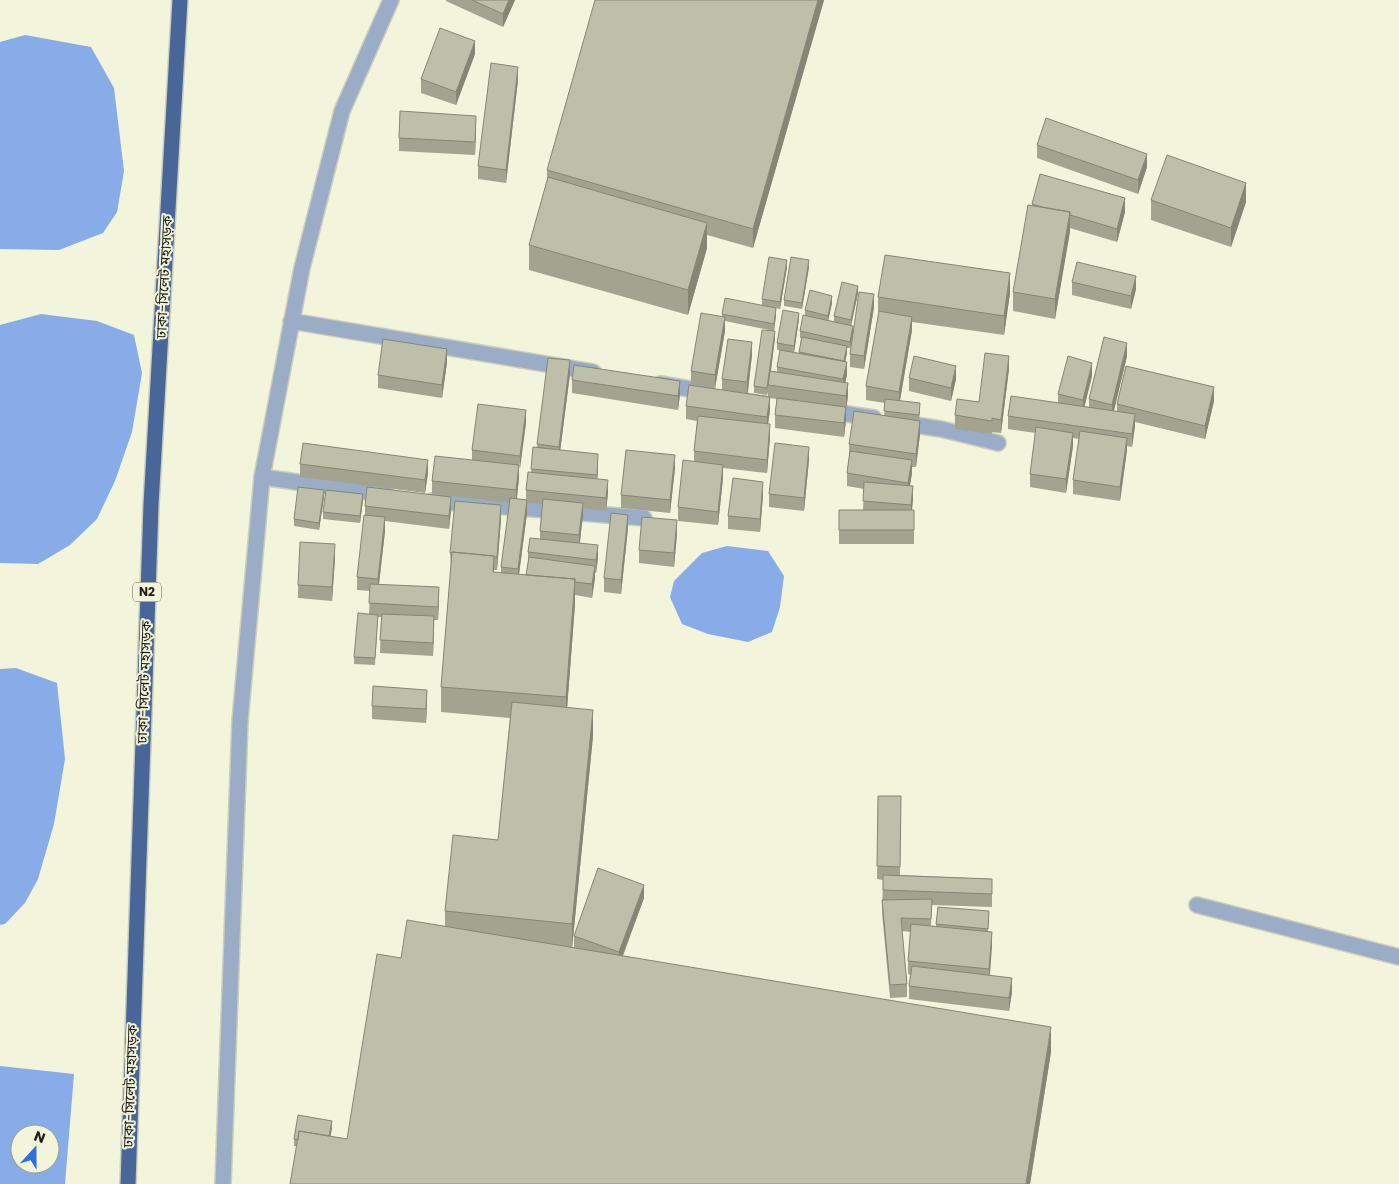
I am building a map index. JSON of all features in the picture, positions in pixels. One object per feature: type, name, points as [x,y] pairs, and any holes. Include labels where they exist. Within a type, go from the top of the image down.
[{"type":"highway","name":"ঢাকা-সিলেট মহাসড়ক","points":[[128,1184],[151,506],[180,0]]},
{"type":"street","points":[[223,1184],[240,721],[262,477],[302,268],[342,111],[391,0]]},
{"type":"street","points":[[291,320],[606,374]]},
{"type":"street","points":[[645,381],[724,395]]},
{"type":"street","points":[[812,409],[941,429],[998,443]]},
{"type":"street","points":[[262,477],[402,498]]},
{"type":"street","points":[[422,500],[644,518]]},
{"type":"street","points":[[1197,905],[1399,957]]},
{"type":"water","points":[[25,35],[91,47],[114,88],[124,171],[117,212],[103,233],[59,250],[0,249],[0,42]]},
{"type":"water","points":[[41,314],[97,321],[134,335],[142,373],[132,432],[115,481],[97,519],[70,545],[38,564],[0,563],[0,325]]},
{"type":"water","points":[[727,546],[768,551],[784,576],[780,607],[772,632],[748,642],[708,634],[682,624],[670,597],[674,581],[702,553]]},
{"type":"water","points":[[16,668],[57,683],[65,759],[54,824],[38,879],[25,903],[5,924],[0,925],[0,669]]},
{"type":"water","points":[[0,1066],[74,1074],[65,1184],[0,1184]]},
{"type":"building","points":[[472,0],[509,0],[503,14]]},
{"type":"building","points":[[595,0],[818,0],[753,229],[547,170]]},
{"type":"building","points":[[440,28],[475,41],[456,92],[421,79]]},
{"type":"building","points":[[491,63],[518,67],[506,170],[478,166]]},
{"type":"building","points":[[400,111],[476,116],[475,142],[399,138]]},
{"type":"building","points":[[1046,118],[1147,154],[1138,180],[1037,145]]},
{"type":"building","points":[[1167,155],[1246,183],[1231,228],[1151,200]]},
{"type":"building","points":[[1040,174],[1125,198],[1117,229],[1070,215],[1070,212],[1032,204]]},
{"type":"building","points":[[548,177],[707,223],[688,290],[529,245]]},
{"type":"building","points":[[1028,205],[1070,212],[1055,299],[1013,292]]},
{"type":"building","points":[[885,255],[1010,273],[1004,316],[878,297]]},
{"type":"building","points":[[769,257],[787,260],[780,302],[762,299]]},
{"type":"building","points":[[791,257],[809,260],[802,303],[784,300]]},
{"type":"building","points":[[1077,262],[1136,276],[1131,296],[1072,282]]},
{"type":"building","points":[[842,282],[858,286],[851,320],[834,316]]},
{"type":"building","points":[[810,290],[832,296],[828,316],[805,310]]},
{"type":"building","points":[[859,292],[874,294],[864,356],[850,354]]},
{"type":"building","points":[[725,298],[776,308],[774,324],[722,314]]},
{"type":"building","points":[[783,310],[799,313],[794,346],[777,343]]},
{"type":"building","points":[[879,311],[912,317],[899,392],[866,386]]},
{"type":"building","points":[[701,313],[725,317],[715,375],[691,371]]},
{"type":"building","points":[[803,315],[853,326],[850,342],[800,331]]},
{"type":"building","points":[[762,330],[775,331],[767,388],[754,386]]},
{"type":"building","points":[[802,337],[847,346],[844,361],[799,352]]},
{"type":"building","points":[[1104,337],[1127,343],[1112,405],[1089,399]]},
{"type":"building","points":[[383,339],[447,349],[442,385],[378,375]]},
{"type":"building","points":[[728,339],[752,342],[747,382],[722,379]]},
{"type":"building","points":[[780,350],[847,362],[843,379],[777,367]]},
{"type":"building","points":[[985,353],[1009,356],[1001,420],[992,418],[992,421],[955,415],[957,399],[979,402]]},
{"type":"building","points":[[914,356],[956,366],[951,388],[909,378]]},
{"type":"building","points":[[1068,356],[1092,363],[1083,400],[1058,394]]},
{"type":"building","points":[[548,358],[570,360],[559,447],[537,444]]},
{"type":"building","points":[[574,365],[680,381],[678,396],[572,380]]},
{"type":"building","points":[[1126,366],[1214,387],[1205,426],[1117,404]]},
{"type":"building","points":[[770,371],[848,383],[846,396],[768,385]]},
{"type":"building","points":[[689,385],[770,397],[767,417],[686,406]]},
{"type":"building","points":[[1011,396],[1135,414],[1132,434],[1008,416]]},
{"type":"building","points":[[777,398],[846,407],[844,423],[775,415]]},
{"type":"building","points":[[885,399],[920,403],[919,415],[884,411]]},
{"type":"building","points":[[478,404],[526,410],[520,456],[472,450]]},
{"type":"building","points":[[854,411],[920,421],[916,454],[849,444]]},
{"type":"building","points":[[698,416],[770,424],[767,460],[694,451]]},
{"type":"building","points":[[1036,427],[1073,433],[1066,479],[1030,474]]},
{"type":"building","points":[[1080,431],[1127,438],[1120,487],[1073,480]]},
{"type":"building","points":[[303,443],[428,460],[425,480],[300,464]]},
{"type":"building","points":[[775,443],[809,447],[804,498],[769,494]]},
{"type":"building","points":[[533,447],[598,454],[597,475],[531,469]]},
{"type":"building","points":[[626,450],[675,455],[670,500],[621,495]]},
{"type":"building","points":[[850,451],[912,460],[908,483],[847,473]]},
{"type":"building","points":[[435,456],[519,465],[516,490],[432,481]]},
{"type":"building","points":[[683,460],[723,465],[718,512],[678,507]]},
{"type":"building","points":[[528,472],[608,480],[606,498],[526,490]]},
{"type":"building","points":[[733,478],[763,482],[760,519],[728,516]]},
{"type":"building","points":[[864,482],[913,486],[911,505],[863,501]]},
{"type":"building","points":[[298,487],[324,490],[319,523],[294,519]]},
{"type":"building","points":[[367,487],[451,497],[449,516],[365,506]]},
{"type":"building","points":[[326,490],[363,494],[360,516],[323,512]]},
{"type":"building","points":[[510,498],[527,500],[518,569],[501,567]]},
{"type":"building","points":[[543,499],[583,503],[579,535],[540,531]]},
{"type":"building","points":[[455,501],[501,505],[497,557],[450,553]]},
{"type":"building","points":[[839,510],[914,510],[914,530],[839,530]]},
{"type":"building","points":[[611,513],[628,515],[621,580],[604,578]]},
{"type":"building","points":[[364,515],[385,517],[378,579],[357,577]]},
{"type":"building","points":[[642,517],[677,520],[674,553],[639,550]]},
{"type":"building","points":[[530,538],[598,545],[596,560],[528,552]]},
{"type":"building","points":[[300,542],[335,544],[332,587],[298,585]]},
{"type":"building","points":[[452,552],[494,556],[493,572],[575,579],[566,697],[441,687]]},
{"type":"building","points":[[529,557],[595,566],[592,584],[575,582],[575,579],[526,575]]},
{"type":"building","points":[[370,584],[439,587],[438,607],[369,603]]},
{"type":"building","points":[[358,613],[378,615],[375,658],[354,657]]},
{"type":"building","points":[[382,614],[434,616],[433,643],[380,640]]},
{"type":"building","points":[[373,686],[427,690],[426,709],[372,706]]},
{"type":"building","points":[[512,702],[593,710],[572,924],[445,911],[453,835],[498,840]]},
{"type":"building","points":[[878,796],[901,796],[900,867],[877,866]]},
{"type":"building","points":[[598,868],[644,885],[619,952],[574,936]]},
{"type":"building","points":[[883,875],[992,879],[992,894],[883,890]]},
{"type":"building","points":[[932,899],[931,919],[901,918],[907,984],[890,985],[882,900]]},
{"type":"building","points":[[938,907],[989,911],[988,929],[936,924]]},
{"type":"building","points":[[407,920],[1051,1027],[1026,1184],[290,1184],[299,1131],[347,1139],[377,954],[401,958]]},
{"type":"building","points":[[911,924],[992,932],[989,969],[908,961]]},
{"type":"building","points":[[912,966],[1012,978],[1009,998],[909,986]]},
{"type":"building","points":[[298,1115],[332,1121],[329,1136],[299,1131],[298,1140],[294,1139]]}]
